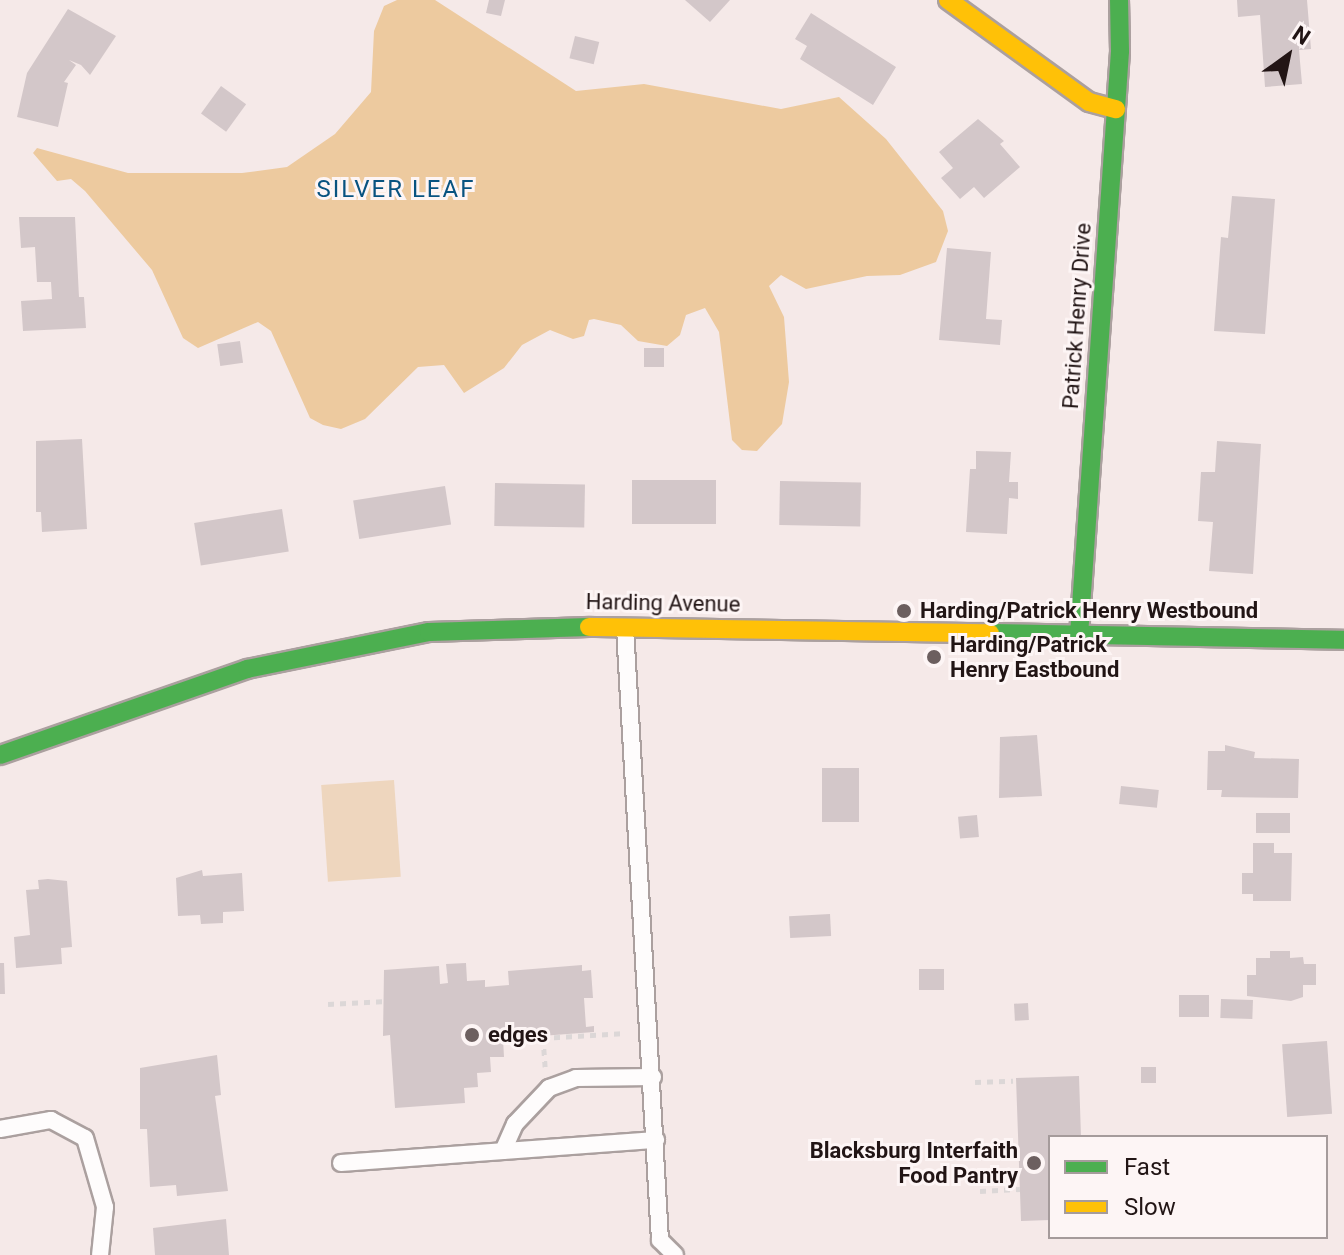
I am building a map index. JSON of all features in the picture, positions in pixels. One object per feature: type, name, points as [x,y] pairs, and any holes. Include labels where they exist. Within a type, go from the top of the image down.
[{"type":"main road","points":[[948,0],[1089,102],[1116,109]]},
{"type":"main road","name":"Patrick Henry Drive","points":[[1079,635],[1116,109],[1119,0]]},
{"type":"main road","name":"Harding Avenue","points":[[0,755],[247,669],[363,641],[476,628],[625,626],[1344,640]]},
{"type":"lane","points":[[625,626],[660,1240],[675,1255]]},
{"type":"lane","points":[[503,1151],[515,1124],[549,1088],[576,1078],[653,1077]]},
{"type":"lane","points":[[0,1129],[51,1120],[85,1138],[105,1207],[100,1255]]},
{"type":"lane","points":[[341,1163],[656,1140]]},
{"type":"path","points":[[328,1004],[387,1001]]},
{"type":"path","points":[[545,1067],[542,1037],[624,1033]]},
{"type":"path","points":[[975,1082],[1013,1081]]},
{"type":"path","points":[[980,1191],[1020,1189]]},
{"type":"shaded area","points":[[397,0],[435,0],[576,91],[644,84],[781,109],[839,97],[886,139],[943,211],[948,231],[936,262],[900,275],[867,276],[806,289],[781,275],[769,286],[784,317],[789,382],[782,424],[757,451],[742,450],[732,440],[719,332],[705,308],[686,315],[680,335],[667,346],[638,341],[621,325],[594,319],[589,320],[584,336],[573,339],[550,330],[522,345],[504,368],[464,393],[444,365],[418,367],[365,419],[341,429],[323,425],[310,418],[271,331],[258,322],[198,348],[183,338],[152,270],[85,191],[71,179],[57,181],[33,153],[37,148],[128,173],[242,173],[287,167],[335,134],[371,92],[374,31],[384,6]]},
{"type":"shaded area","points":[[394,780],[401,877],[328,882],[321,785]]},
{"type":"building","points":[[489,0],[505,0],[501,16],[486,13]]},
{"type":"building","points":[[685,0],[730,0],[710,22]]},
{"type":"building","points":[[1237,0],[1307,0],[1311,49],[1299,50],[1302,84],[1265,87],[1260,15],[1238,17]]},
{"type":"building","points":[[68,9],[116,36],[90,75],[81,65],[69,60],[76,65],[64,82],[68,83],[58,127],[17,117],[27,73]]},
{"type":"building","points":[[811,13],[896,67],[873,105],[800,59],[807,46],[795,39]]},
{"type":"building","points":[[575,36],[599,42],[594,64],[569,58]]},
{"type":"building","points":[[221,86],[246,104],[226,132],[201,114]]},
{"type":"building","points":[[978,119],[1004,141],[1000,144],[1020,167],[984,198],[974,187],[960,199],[941,178],[953,168],[939,152]]},
{"type":"building","points":[[1232,196],[1275,199],[1265,334],[1214,331],[1221,237],[1228,238]]},
{"type":"building","points":[[19,217],[75,217],[79,297],[84,297],[86,328],[23,331],[21,301],[52,299],[51,282],[37,282],[35,247],[21,248]]},
{"type":"building","points":[[947,248],[991,252],[986,319],[1002,320],[1000,345],[939,340]]},
{"type":"building","points":[[240,341],[243,363],[220,366],[217,344]]},
{"type":"building","points":[[644,348],[664,348],[664,367],[644,367]]},
{"type":"building","points":[[82,439],[87,529],[42,532],[41,512],[36,512],[36,441]]},
{"type":"building","points":[[1217,441],[1261,444],[1253,574],[1209,571],[1213,522],[1198,521],[1201,472],[1215,472]]},
{"type":"building","points":[[976,451],[1011,452],[1009,482],[1018,482],[1018,499],[1009,498],[1007,534],[966,532],[970,469],[976,469]]},
{"type":"building","points":[[632,480],[716,480],[716,524],[632,524]]},
{"type":"building","points":[[780,481],[861,482],[860,526],[779,525]]},
{"type":"building","points":[[495,483],[585,485],[584,528],[494,526]]},
{"type":"building","points":[[445,486],[451,525],[359,539],[353,501]]},
{"type":"building","points":[[282,509],[289,551],[201,565],[194,523]]},
{"type":"building","points":[[1037,735],[1042,796],[999,798],[1000,737]]},
{"type":"building","points":[[1225,745],[1255,752],[1254,758],[1299,759],[1298,798],[1221,797],[1222,790],[1207,790],[1208,751],[1225,751]]},
{"type":"building","points":[[822,768],[859,768],[859,822],[822,822]]},
{"type":"building","points":[[1121,786],[1159,790],[1157,808],[1119,804]]},
{"type":"building","points":[[1256,813],[1290,813],[1290,833],[1256,833]]},
{"type":"building","points":[[977,815],[979,837],[960,839],[958,817]]},
{"type":"building","points":[[1253,843],[1274,843],[1274,853],[1292,853],[1291,901],[1253,901],[1253,894],[1242,894],[1242,873],[1253,873]]},
{"type":"building","points":[[202,870],[203,876],[242,873],[244,911],[223,912],[223,923],[201,924],[200,915],[178,916],[176,878]]},
{"type":"building","points":[[38,880],[67,881],[72,947],[61,948],[62,964],[16,968],[14,937],[30,935],[26,890],[39,889]]},
{"type":"building","points":[[830,914],[831,936],[790,938],[789,916]]},
{"type":"building","points":[[1270,951],[1290,951],[1290,958],[1303,957],[1304,964],[1316,964],[1316,985],[1303,985],[1303,997],[1291,1001],[1247,996],[1247,975],[1256,975],[1256,958],[1270,958]]},
{"type":"building","points":[[0,963],[4,963],[5,994],[0,994]]},
{"type":"building","name":"edges","points":[[466,963],[467,981],[485,980],[485,987],[509,985],[508,971],[582,965],[582,971],[591,970],[593,998],[584,998],[586,1027],[594,1026],[594,1032],[503,1039],[504,1057],[490,1057],[491,1072],[477,1073],[478,1087],[464,1088],[465,1103],[395,1108],[390,1035],[383,1036],[384,970],[439,966],[440,984],[448,983],[446,964]]},
{"type":"building","points":[[919,969],[944,969],[944,990],[919,990]]},
{"type":"building","points":[[1179,995],[1209,995],[1209,1017],[1179,1017]]},
{"type":"building","points":[[1221,999],[1253,1000],[1252,1019],[1220,1018]]},
{"type":"building","points":[[1028,1003],[1029,1020],[1015,1021],[1014,1004]]},
{"type":"building","points":[[1327,1041],[1332,1114],[1287,1117],[1282,1044]]},
{"type":"building","points":[[217,1055],[221,1095],[215,1096],[228,1191],[177,1196],[176,1185],[150,1187],[147,1129],[140,1129],[140,1068]]},
{"type":"building","points":[[1141,1067],[1156,1067],[1156,1083],[1141,1083]]},
{"type":"building","name":"Blacksburg Interfaith Food Pantry","points":[[1079,1076],[1081,1135],[1048,1135],[1048,1220],[1021,1221],[1016,1078]]},
{"type":"building","points":[[226,1219],[229,1255],[155,1255],[153,1228]]},
{"type":"traffic: fast","points":[[1079,635],[1120,51],[1119,0]]},
{"type":"traffic: fast","points":[[0,755],[247,669],[429,632],[589,627]]},
{"type":"traffic: fast","points":[[990,633],[1344,640]]},
{"type":"traffic: slow","points":[[948,0],[1089,102],[1116,109]]},
{"type":"traffic: slow","points":[[589,627],[990,633]]},
{"type":"place","name":"Harding/Patrick Henry Westbound","points":[[904,611]]},
{"type":"place","name":"Harding/Patrick Henry Eastbound","points":[[934,657]]},
{"type":"place","name":"edges","points":[[472,1035]]},
{"type":"place","name":"Blacksburg Interfaith Food Pantry","points":[[1034,1163]]},
{"type":"district","name":"SILVER LEAF","points":[[396,190]]}]
